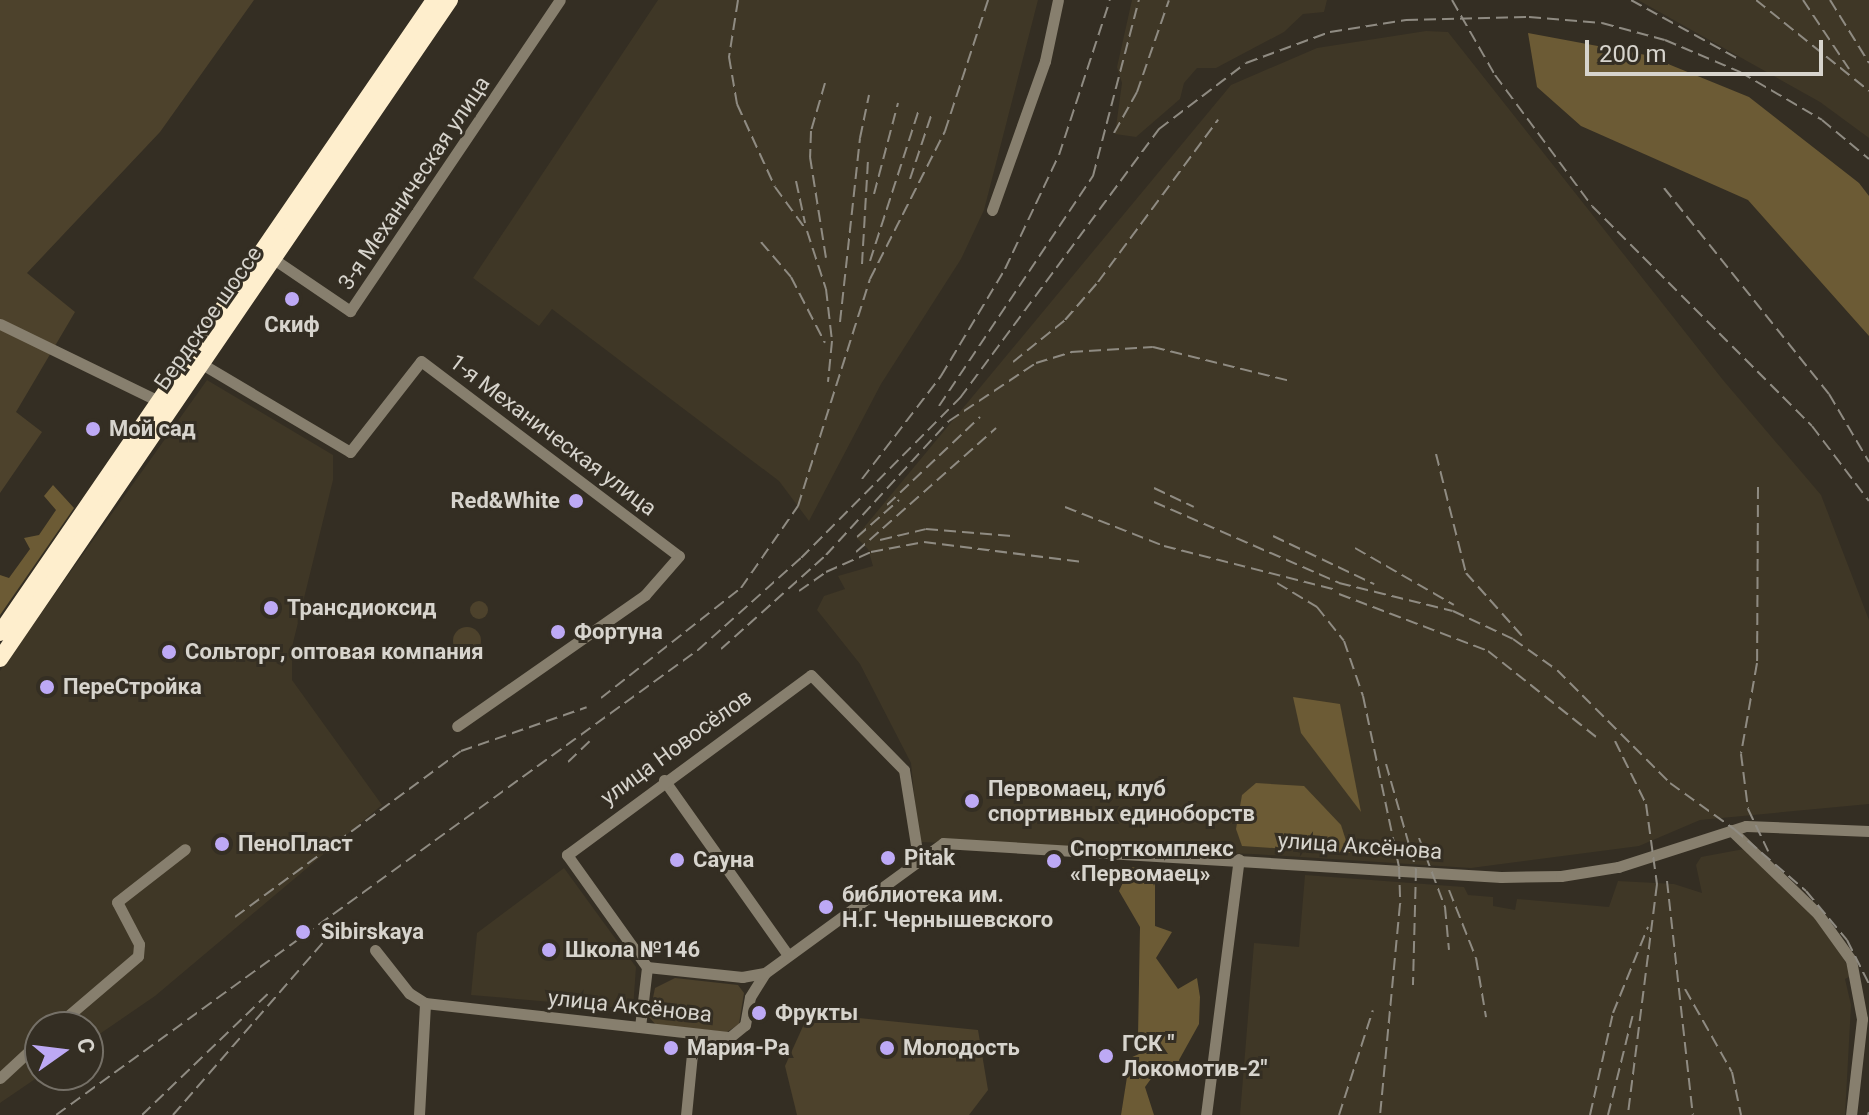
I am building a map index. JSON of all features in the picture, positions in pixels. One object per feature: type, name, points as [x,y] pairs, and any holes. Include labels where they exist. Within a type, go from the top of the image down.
[{"type":"highway","name":"Бердское шоссе","points":[[0,659],[434,0]]},
{"type":"highway","name":"Бердское шоссе","points":[[196,360],[275,260],[450,0]]},
{"type":"highway","name":"Бердское шоссе","points":[[0,633],[166,404]]},
{"type":"street","name":"3-я Механическая улица","points":[[275,260],[350,311],[560,0]]},
{"type":"street","points":[[992,210],[1045,61],[1058,0]]},
{"type":"street","points":[[0,324],[166,404]]},
{"type":"street","name":"1-я Механическая улица","points":[[196,360],[350,452],[421,361],[679,556],[645,595],[457,726]]},
{"type":"street","name":"улица Новосёлов","points":[[647,967],[567,855],[664,780],[811,675],[904,770],[918,857]]},
{"type":"street","points":[[664,780],[787,954]]},
{"type":"street","name":"улица Аксёнова","points":[[425,1003],[694,1034],[736,1034],[765,973],[918,857],[943,843],[1501,877],[1561,876],[1662,855],[1731,830],[1763,824],[1869,831]]},
{"type":"street","points":[[1731,830],[1825,921],[1851,960],[1862,1019],[1851,1115]]},
{"type":"street","points":[[74,1011],[138,956],[139,944],[117,902],[185,849]]},
{"type":"street","points":[[1206,1115],[1239,859]]},
{"type":"street","points":[[375,950],[409,993],[425,1003],[419,1115]]},
{"type":"street","points":[[640,1027],[647,967],[742,977],[765,973]]},
{"type":"street","points":[[686,1115],[694,1034]]},
{"type":"street","points":[[0,1078],[24,1056]]},
{"type":"shaded area","points":[[0,0],[254,0],[160,132],[27,273],[75,312],[16,412],[42,432],[0,493]]},
{"type":"shaded area","points":[[658,0],[1038,0],[984,210],[961,259],[881,384],[809,521],[779,481],[552,309],[539,326],[473,278]]},
{"type":"shaded area","points":[[1132,0],[1327,0],[1324,12],[1303,14],[1284,32],[1216,68],[1197,68],[1184,83],[1180,99],[1136,137],[1115,134],[1122,83],[1117,67]]},
{"type":"shaded area","points":[[1638,0],[1869,0],[1869,138],[1820,102]]},
{"type":"shaded area","points":[[1426,31],[1448,32],[1723,380],[1821,495],[1869,620],[1869,804],[1700,820],[1639,846],[1471,868],[1253,854],[919,842],[911,763],[860,664],[817,610],[824,596],[845,589],[838,576],[873,566],[868,549],[856,537],[1231,85],[1317,48]]},
{"type":"shaded area","points":[[1528,33],[1646,55],[1749,97],[1859,183],[1869,196],[1869,336],[1748,200],[1581,126],[1537,87]]},
{"type":"shaded area","points":[[207,380],[333,455],[333,480],[292,647],[292,680],[382,805],[155,996],[104,1031],[104,1011],[24,1011],[24,1087],[0,1103],[0,671]]},
{"type":"shaded area","points":[[53,485],[74,508],[0,615],[0,575],[9,578],[30,549],[24,538],[39,535],[56,510],[44,496]]},
{"type":"shaded area","points":[[479,601],[488,610],[479,619],[470,610]]},
{"type":"shaded area","points":[[467,627],[477,631],[481,641],[477,651],[467,655],[457,651],[453,641],[457,631]]},
{"type":"shaded area","points":[[1293,697],[1340,704],[1361,812],[1301,733]]},
{"type":"shaded area","points":[[1256,783],[1304,786],[1341,825],[1350,853],[1242,846],[1236,829],[1242,795]]},
{"type":"shaded area","points":[[1744,849],[1824,926],[1853,975],[1845,979],[1851,1005],[1845,1115],[1240,1115],[1254,943],[1299,947],[1305,875],[1464,887],[1468,895],[1493,897],[1493,906],[1515,910],[1517,899],[1609,907],[1618,881],[1674,884],[1702,893],[1696,865],[1701,857]]},
{"type":"shaded area","points":[[1130,867],[1155,870],[1155,926],[1172,932],[1156,958],[1178,989],[1197,978],[1200,997],[1199,1024],[1179,1060],[1184,1074],[1153,1076],[1145,1087],[1154,1115],[1121,1115],[1130,1058],[1148,1050],[1138,1037],[1140,927],[1119,891]]},
{"type":"shaded area","name":"Школа №146","points":[[564,868],[636,967],[633,1009],[471,995],[477,933]]},
{"type":"shaded area","points":[[675,978],[738,985],[744,993],[739,1024],[727,1032],[656,1025],[649,1017],[655,988]]},
{"type":"shaded area","name":"Молодость","points":[[809,1013],[978,1030],[988,1090],[969,1115],[797,1115],[785,1066]]},
{"type":"railway","points":[[738,0],[729,57],[737,104],[775,187],[807,231],[826,289],[832,341],[828,382]]},
{"type":"railway","points":[[601,698],[741,588],[798,506],[870,279],[945,131],[988,0]]},
{"type":"railway","points":[[862,479],[941,376],[1005,269],[1059,155],[1110,0]]},
{"type":"railway","points":[[939,406],[1093,176],[1139,0]]},
{"type":"railway","points":[[1114,133],[1137,92],[1169,0]]},
{"type":"railway","points":[[1452,0],[1495,75],[1592,206],[1812,426],[1869,501]]},
{"type":"railway","points":[[1631,0],[1740,60]]},
{"type":"railway","points":[[1756,0],[1869,91]]},
{"type":"railway","points":[[1803,0],[1849,69]]},
{"type":"railway","points":[[1830,0],[1869,63]]},
{"type":"railway","points":[[56,1115],[698,650],[801,558],[960,398],[1159,129],[1246,63],[1330,32],[1406,20],[1529,17],[1602,23],[1665,40],[1740,72],[1822,120],[1869,159]]},
{"type":"railway","points":[[825,83],[811,131],[810,157],[826,258]]},
{"type":"railway","points":[[840,322],[860,138],[869,95]]},
{"type":"railway","points":[[874,194],[898,103]]},
{"type":"railway","points":[[870,261],[919,109]]},
{"type":"railway","points":[[910,179],[932,113]]},
{"type":"railway","points":[[1013,362],[1065,320],[1098,282],[1218,120]]},
{"type":"railway","points":[[862,264],[868,160]]},
{"type":"railway","points":[[796,181],[805,223]]},
{"type":"railway","points":[[1664,188],[1829,394],[1869,462]]},
{"type":"railway","points":[[761,242],[791,277],[825,343]]},
{"type":"railway","points":[[721,649],[826,555],[949,421],[1036,363],[1071,352],[1153,347],[1290,381]]},
{"type":"railway","points":[[887,505],[980,417]]},
{"type":"railway","points":[[856,552],[996,428]]},
{"type":"railway","points":[[1436,454],[1466,573],[1523,637]]},
{"type":"railway","points":[[1758,487],[1757,663],[1741,754],[1748,809],[1768,851]]},
{"type":"railway","points":[[1154,488],[1194,507]]},
{"type":"railway","points":[[857,537],[899,500]]},
{"type":"railway","points":[[1154,502],[1339,583],[1453,611],[1513,639],[1557,670],[1670,783],[1734,829],[1806,891],[1847,940],[1869,984]]},
{"type":"railway","points":[[1065,507],[1164,546],[1337,590]]},
{"type":"railway","points":[[880,540],[926,529],[1012,536]]},
{"type":"railway","points":[[1273,536],[1374,584]]},
{"type":"railway","points":[[799,591],[826,572],[871,552],[924,542],[1083,562]]},
{"type":"railway","points":[[1355,548],[1454,605]]},
{"type":"railway","points":[[1277,583],[1317,607],[1344,641],[1363,696],[1399,867],[1400,904],[1380,1115]]},
{"type":"railway","points":[[1339,594],[1488,651],[1596,737]]},
{"type":"railway","points":[[235,917],[461,751],[587,707]]},
{"type":"railway","points":[[568,762],[590,741]]},
{"type":"railway","points":[[1615,741],[1646,804],[1657,884],[1628,1115]]},
{"type":"railway","points":[[1386,764],[1416,869],[1413,985]]},
{"type":"railway","points":[[1419,838],[1445,907],[1449,950]]},
{"type":"railway","points":[[1667,881],[1693,1115]]},
{"type":"railway","points":[[1449,890],[1476,958],[1486,1017]]},
{"type":"railway","points":[[1590,1115],[1613,1013],[1648,927]]},
{"type":"railway","points":[[173,1115],[332,932]]},
{"type":"railway","points":[[1685,989],[1732,1072],[1741,1115]]},
{"type":"railway","points":[[142,1115],[270,992]]},
{"type":"railway","points":[[1339,1115],[1373,1010]]},
{"type":"railway","points":[[1608,1115],[1634,1010]]},
{"type":"place","name":"Скиф","points":[[292,299]]},
{"type":"place","name":"Мой сад","points":[[93,429]]},
{"type":"place","name":"Red&White","points":[[576,501]]},
{"type":"place","name":"Трансдиоксид","points":[[271,608]]},
{"type":"place","name":"Фортуна","points":[[558,632]]},
{"type":"place","name":"Сольторг, оптовая компания","points":[[169,652]]},
{"type":"place","name":"ПереСтройка","points":[[47,687]]},
{"type":"place","name":"Первомаец, клуб спортивных единоборств","points":[[972,801]]},
{"type":"place","name":"ПеноПласт","points":[[222,844]]},
{"type":"place","name":"Pitak","points":[[888,858]]},
{"type":"place","name":"Сауна","points":[[677,860]]},
{"type":"place","name":"Спорткомплекс «Первомаец»","points":[[1054,861]]},
{"type":"place","name":"библиотека им. Н.Г. Чернышевского","points":[[826,907]]},
{"type":"place","name":"Sibirskaya","points":[[303,932]]},
{"type":"place","name":"Школа №146","points":[[549,950]]},
{"type":"place","name":"Фрукты","points":[[759,1013]]},
{"type":"place","name":"Мария-Ра","points":[[671,1048]]},
{"type":"place","name":"Молодость","points":[[887,1048]]},
{"type":"place","name":"ГСК \" Локомотив-2\"","points":[[1106,1056]]}]
